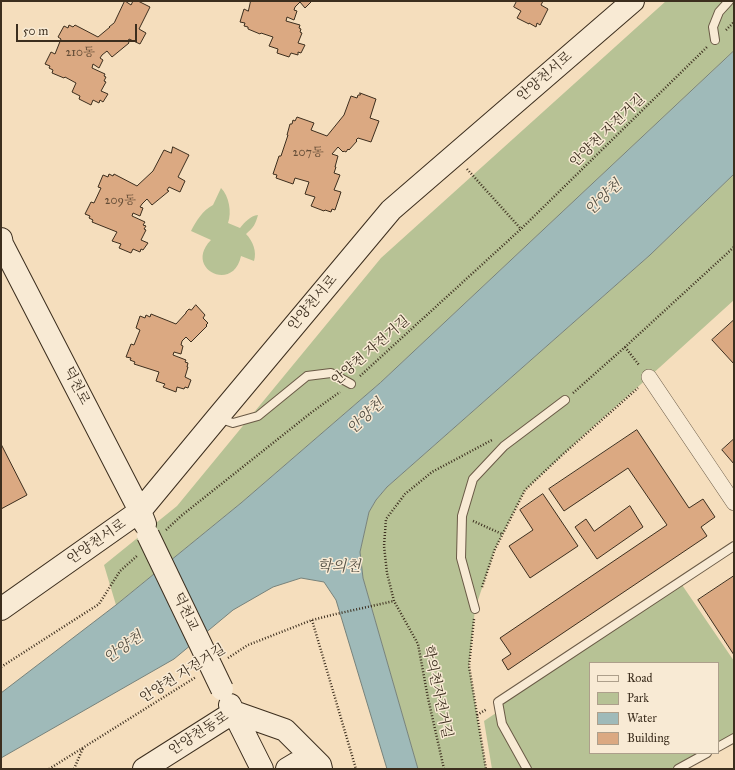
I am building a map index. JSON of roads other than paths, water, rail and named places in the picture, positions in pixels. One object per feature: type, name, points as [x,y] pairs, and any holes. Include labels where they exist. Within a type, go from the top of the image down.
[{"type":"street","name":"안양천서로","points":[[1,609],[140,511],[391,210],[633,1]]},
{"type":"street","name":"덕천로","points":[[1,242],[140,511],[152,539]]},
{"type":"street","points":[[649,377],[734,503]]},
{"type":"street","name":"덕천교","points":[[152,539],[222,690],[234,712]]},
{"type":"street","points":[[234,712],[285,730],[320,767]]},
{"type":"street","points":[[234,712],[262,769]]},
{"type":"street","name":"안양천동로","points":[[144,769],[234,712]]},
{"type":"street","points":[[287,769],[297,763],[320,767]]},
{"type":"lane","points":[[715,40],[713,27],[719,12],[729,1]]},
{"type":"lane","points":[[217,418],[233,423],[258,416],[307,376],[331,373],[352,384]]},
{"type":"lane","points":[[475,609],[461,558],[462,516],[473,479],[504,446],[565,400]]},
{"type":"lane","points":[[527,769],[502,724],[498,702],[734,546]]},
{"type":"lane","points":[[719,746],[734,738]]},
{"type":"lane","points":[[678,769],[704,754]]},
{"type":"water","points":[[734,51],[734,174],[650,255],[387,487],[376,500],[369,512],[360,552],[363,578],[418,769],[387,769],[336,600],[324,582],[301,578],[273,587],[233,610],[174,659],[1,758],[1,693],[116,605],[241,503],[380,383]]},
{"type":"water label","name":"안양천","points":[[604,198]]},
{"type":"water label","name":"안양천","points":[[366,417]]},
{"type":"water label","name":"학의천","points":[[339,567]]},
{"type":"water label","name":"안양천","points":[[124,648]]}]
